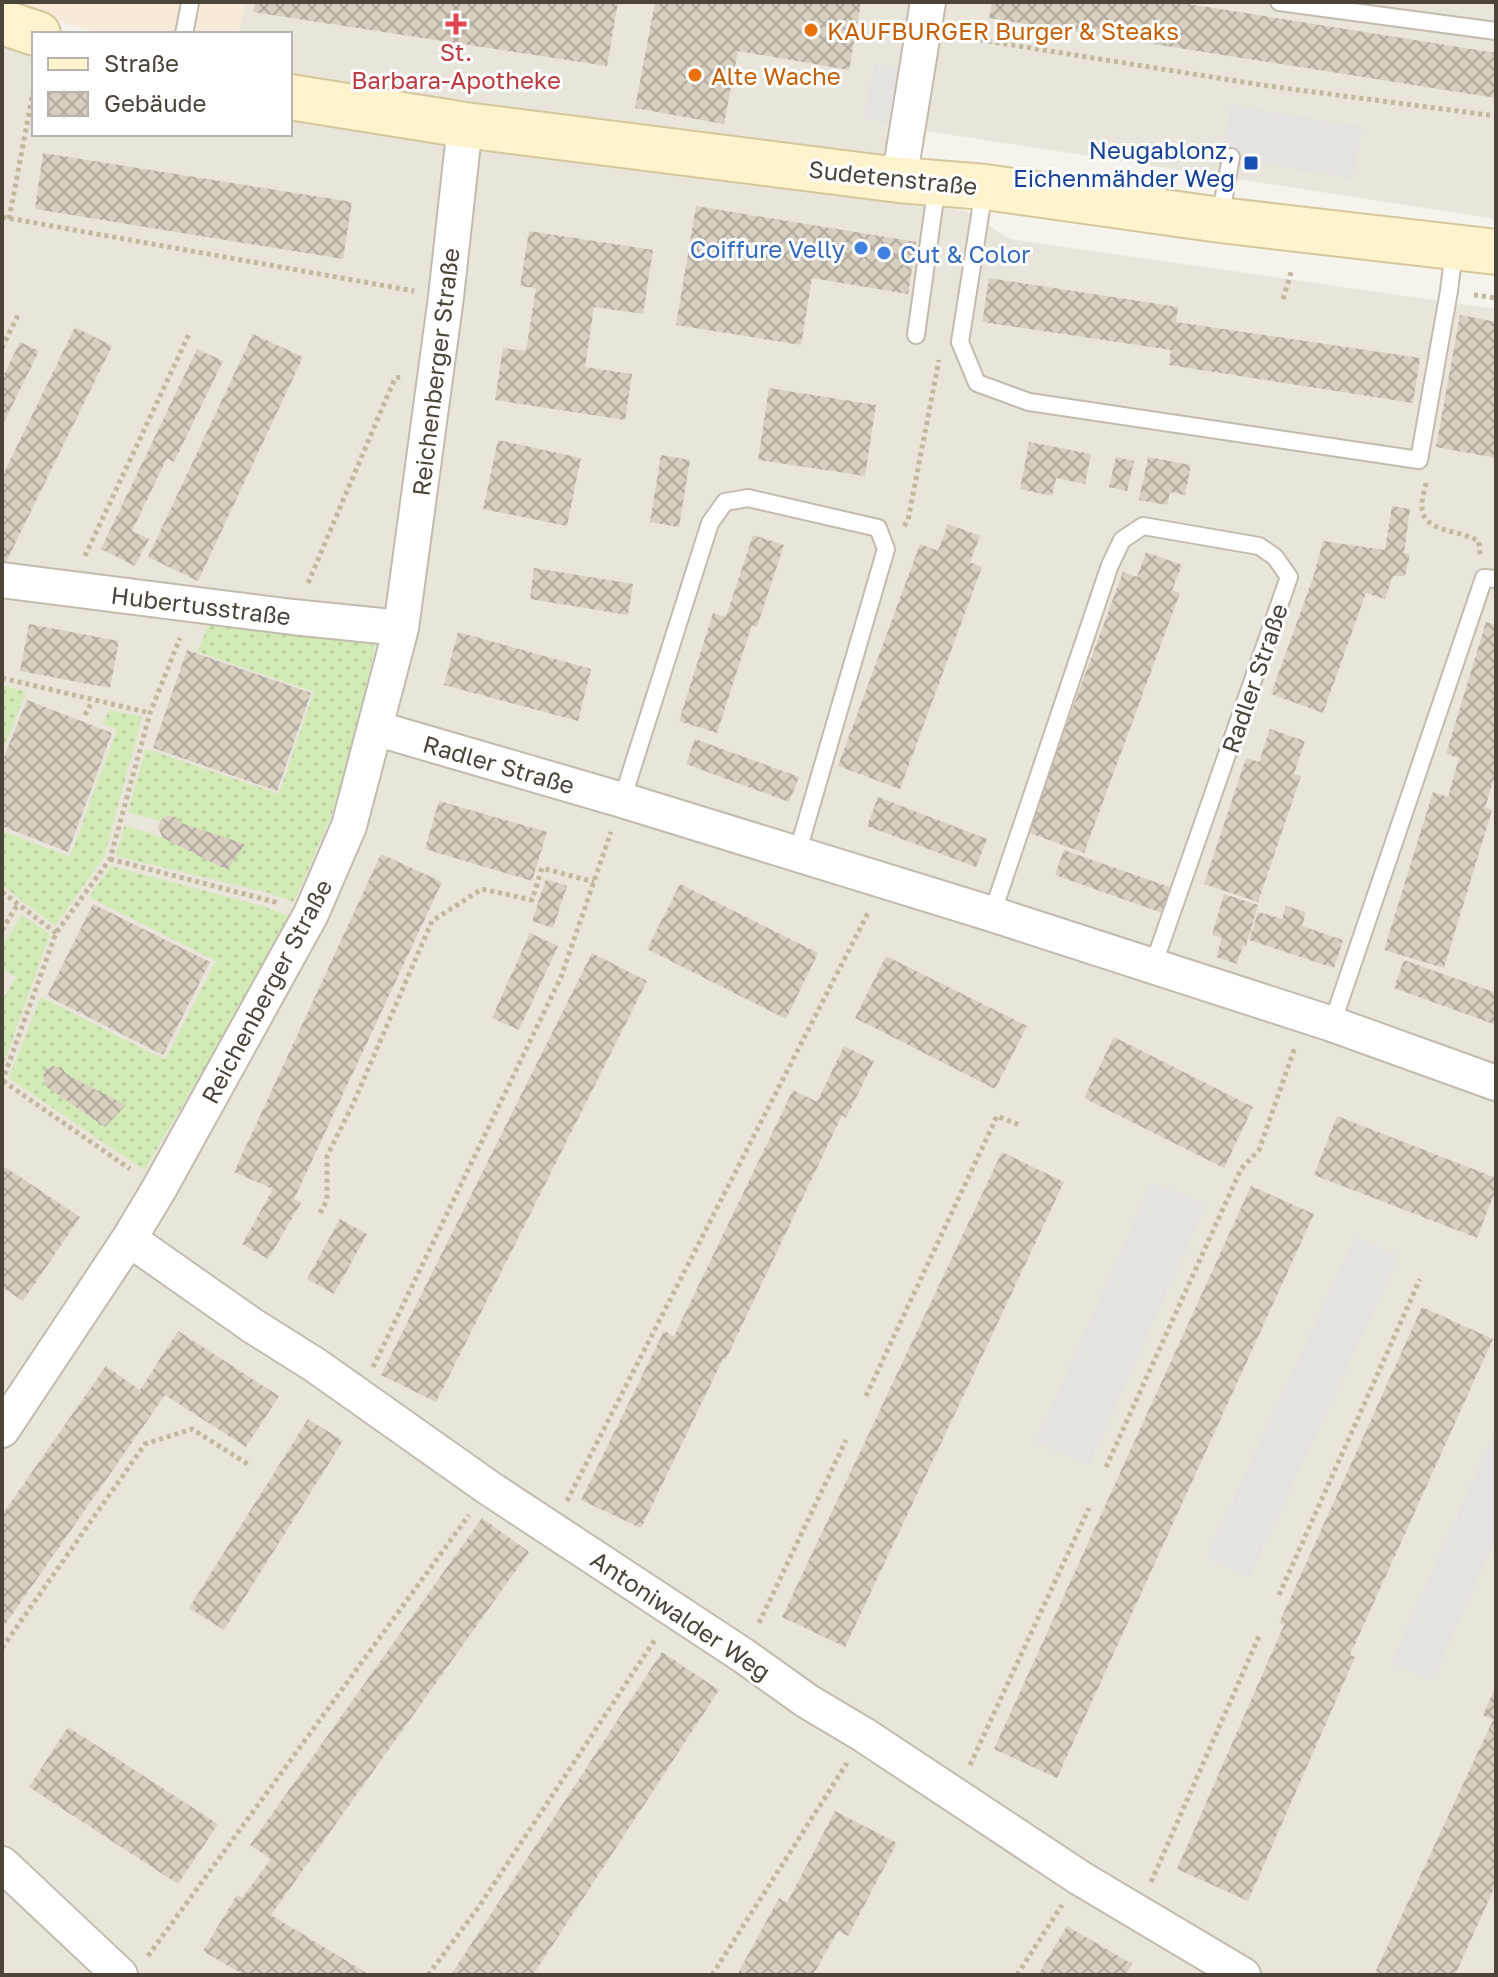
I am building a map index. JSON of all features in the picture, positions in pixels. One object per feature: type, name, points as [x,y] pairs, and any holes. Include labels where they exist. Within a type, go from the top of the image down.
[{"type":"street","points":[[918,181],[926,16]]},
{"type":"street","points":[[2,22],[32,32]]},
{"type":"street","name":"Sudetenstraße","points":[[292,97],[465,125],[1475,250]]},
{"type":"street","name":"Reichenberger Straße","points":[[2,1430],[159,1189],[311,914],[349,826],[401,628],[446,297],[465,125]]},
{"type":"street","name":"Hubertusstraße","points":[[2,580],[401,628]]},
{"type":"street","name":"Radler Straße","points":[[375,728],[992,914],[1319,1020],[1496,1083]]},
{"type":"street","name":"Antoniwalder Weg","points":[[129,1239],[489,1488],[807,1701],[864,1735],[1080,1878],[1243,1975]]},
{"type":"street","points":[[2,1864],[132,1969]]},
{"type":"lane","points":[[1279,2],[1496,31]]},
{"type":"lane","points":[[184,32],[190,3]]},
{"type":"lane","points":[[1220,220],[1231,157]]},
{"type":"lane","points":[[916,335],[918,181]]},
{"type":"lane","points":[[985,187],[960,342],[977,383],[1029,402],[1419,460],[1449,291],[1475,250]]},
{"type":"lane","points":[[622,800],[710,523],[725,502],[748,498],[878,528],[886,549],[797,854]]},
{"type":"lane","name":"Radler Straße","points":[[992,914],[1104,580],[1122,540],[1143,526],[1259,546],[1275,557],[1289,577],[1153,966]]},
{"type":"lane","points":[[1319,1020],[1490,578]]},
{"type":"path","points":[[926,16],[1268,86],[1496,116]]},
{"type":"path","points":[[32,96],[5,218],[446,297]]},
{"type":"path","points":[[1283,299],[1292,268]]},
{"type":"path","points":[[2,348],[18,315]]},
{"type":"path","points":[[69,589],[190,332]]},
{"type":"path","points":[[886,549],[908,520],[940,354]]},
{"type":"path","points":[[293,617],[395,378],[436,371]]},
{"type":"path","points":[[1419,460],[1428,473],[1422,509],[1428,522],[1437,528],[1472,536],[1479,542],[1490,578]]},
{"type":"path","points":[[159,1189],[2,1081],[56,933],[110,859],[150,713],[192,603]]},
{"type":"path","points":[[2,678],[150,713]]},
{"type":"path","points":[[85,715],[92,701]]},
{"type":"path","points":[[359,1397],[561,977],[622,800]]},
{"type":"path","points":[[110,859],[266,899],[311,914]]},
{"type":"path","points":[[320,1213],[327,1200],[327,1156],[353,1104],[432,921],[482,889],[532,900],[542,868],[594,882]]},
{"type":"path","points":[[552,1529],[884,882]]},
{"type":"path","points":[[2,892],[56,933]]},
{"type":"path","points":[[2,930],[18,904]]},
{"type":"path","points":[[1106,1467],[1241,1169],[1259,1150],[1319,1020]]},
{"type":"path","points":[[866,1396],[997,1116],[1022,1126]]},
{"type":"path","points":[[1279,1595],[1420,1279]]},
{"type":"path","points":[[2,1648],[145,1444],[192,1429],[251,1466]]},
{"type":"path","points":[[744,1656],[846,1440]]},
{"type":"path","points":[[132,1969],[489,1488]]},
{"type":"path","points":[[956,1796],[1089,1508]]},
{"type":"path","points":[[428,1975],[478,1908],[674,1610]]},
{"type":"path","points":[[1137,1912],[1260,1634]]},
{"type":"path","points":[[712,1975],[864,1735]]},
{"type":"path","points":[[1017,1975],[1080,1878]]},
{"type":"shaded area","points":[[2,2],[245,2],[239,32],[95,32]]},
{"type":"shaded area","points":[[245,2],[919,2],[891,162],[292,74],[292,32],[239,32]]},
{"type":"shaded area","points":[[941,2],[1496,2],[1496,219],[920,130]]},
{"type":"shaded area","points":[[2,39],[32,48],[32,136],[292,136],[292,111],[610,161],[966,211],[1010,239],[1496,309],[1496,1975],[139,1975],[2,1845]]},
{"type":"shaded area","points":[[874,63],[905,69],[894,123],[864,118]]},
{"type":"shaded area","points":[[1231,105],[1362,128],[1353,178],[1222,156]]},
{"type":"shaded area","points":[[1152,1182],[1206,1205],[1089,1465],[1036,1442]]},
{"type":"shaded area","points":[[1356,1236],[1399,1256],[1249,1578],[1206,1558]]},
{"type":"shaded area","points":[[1496,1429],[1496,1537],[1432,1681],[1391,1663]]},
{"type":"shaded area","points":[[2,1885],[95,1975],[2,1975]]},
{"type":"green space","points":[[209,623],[375,645],[359,722],[331,817],[294,902],[266,892],[116,856],[125,825],[170,840],[181,823],[167,816],[160,821],[128,812],[146,749],[279,794],[314,692],[198,652]]},
{"type":"green space","points":[[2,685],[26,692],[2,752]]},
{"type":"green space","points":[[109,710],[142,717],[104,857],[55,926],[2,885],[2,831],[70,857],[117,730],[103,724]]},
{"type":"green space","points":[[111,866],[289,916],[240,1009],[144,1170],[9,1078],[41,997],[165,1060],[216,961],[89,897]]},
{"type":"green space","points":[[22,915],[50,934],[2,1068],[2,1001],[16,977],[2,969],[2,946]]},
{"type":"building","points":[[255,2],[618,2],[607,66],[253,12]]},
{"type":"building","points":[[655,2],[861,2],[849,70],[738,51],[724,124],[635,108]]},
{"type":"building","points":[[992,2],[1176,2],[1496,53],[1496,98],[989,18]]},
{"type":"building","points":[[43,153],[352,202],[343,259],[35,209]]},
{"type":"building","points":[[696,206],[916,242],[908,294],[812,278],[801,345],[676,325]]},
{"type":"building","points":[[529,231],[653,250],[643,314],[594,307],[585,367],[632,374],[625,420],[495,400],[503,348],[526,351],[536,288],[520,286]]},
{"type":"building","points":[[989,278],[1178,307],[1176,322],[1420,358],[1413,403],[1169,365],[1171,350],[982,322]]},
{"type":"building","points":[[1460,315],[1496,322],[1496,458],[1436,447]]},
{"type":"building","points":[[75,327],[112,346],[6,562],[2,560],[2,477]]},
{"type":"building","points":[[253,334],[303,357],[198,581],[148,557]]},
{"type":"building","points":[[20,342],[39,351],[2,426],[2,379]]},
{"type":"building","points":[[197,349],[223,361],[174,462],[167,458],[132,531],[149,539],[135,566],[101,549]]},
{"type":"building","points":[[769,388],[876,405],[865,476],[758,460]]},
{"type":"building","points":[[498,440],[581,458],[567,526],[483,509]]},
{"type":"building","points":[[1029,442],[1091,454],[1085,484],[1056,478],[1052,496],[1020,489]]},
{"type":"building","points":[[661,455],[690,460],[679,527],[650,522]]},
{"type":"building","points":[[1116,457],[1134,461],[1127,491],[1109,487]]},
{"type":"building","points":[[1148,457],[1191,465],[1185,495],[1170,492],[1167,505],[1139,500]]},
{"type":"building","points":[[1392,506],[1410,509],[1404,553],[1410,554],[1405,576],[1393,576],[1385,599],[1366,593],[1323,713],[1271,694],[1314,575],[1323,541],[1385,550]]},
{"type":"building","points":[[948,524],[980,536],[970,562],[982,567],[900,789],[838,766],[920,544],[938,551]]},
{"type":"building","points":[[753,535],[784,545],[757,627],[752,625],[717,733],[679,721],[713,613],[726,617]]},
{"type":"building","points":[[1146,552],[1182,565],[1172,590],[1180,593],[1084,853],[1027,832],[1123,572],[1137,577]]},
{"type":"building","points":[[534,568],[633,584],[628,615],[530,599]]},
{"type":"building","points":[[1486,622],[1496,625],[1496,771],[1485,808],[1492,810],[1444,968],[1384,950],[1433,792],[1448,797],[1459,758],[1446,754]]},
{"type":"building","points":[[29,624],[119,641],[110,688],[20,671]]},
{"type":"building","points":[[458,632],[591,669],[578,721],[444,685]]},
{"type":"building","points":[[187,650],[311,693],[277,791],[153,748]]},
{"type":"building","points":[[27,700],[112,733],[68,852],[2,826],[2,762]]},
{"type":"building","points":[[1270,729],[1305,741],[1294,774],[1301,776],[1258,902],[1204,884],[1246,758],[1259,762]]},
{"type":"building","points":[[695,739],[799,777],[789,802],[686,764]]},
{"type":"building","points":[[878,797],[987,839],[976,867],[867,826]]},
{"type":"building","points":[[439,801],[547,832],[532,881],[425,849]]},
{"type":"building","points":[[167,816],[245,844],[227,870],[163,838],[158,827]]},
{"type":"building","points":[[1064,850],[1175,889],[1165,914],[1055,875]]},
{"type":"building","points":[[381,854],[442,882],[294,1199],[301,1203],[268,1259],[242,1244],[273,1189],[234,1172]]},
{"type":"building","points":[[546,879],[567,886],[553,928],[532,921]]},
{"type":"building","points":[[680,884],[818,953],[786,1019],[647,949]]},
{"type":"building","points":[[1224,894],[1258,905],[1246,946],[1243,945],[1237,964],[1216,957],[1222,938],[1212,935]]},
{"type":"building","points":[[93,904],[210,962],[163,1055],[47,996]]},
{"type":"building","points":[[1286,906],[1306,912],[1302,926],[1343,940],[1334,968],[1249,940],[1258,912],[1282,919]]},
{"type":"building","points":[[530,933],[558,946],[519,1030],[492,1018]]},
{"type":"building","points":[[592,953],[647,981],[436,1402],[381,1375]]},
{"type":"building","points":[[886,956],[1027,1026],[995,1089],[855,1018]]},
{"type":"building","points":[[1404,960],[1496,993],[1496,1025],[1394,988]]},
{"type":"building","points":[[1114,1037],[1253,1107],[1224,1168],[1084,1098]]},
{"type":"building","points":[[844,1046],[874,1061],[846,1118],[842,1115],[726,1359],[723,1359],[641,1528],[581,1500],[664,1331],[674,1336],[793,1090],[817,1102]]},
{"type":"building","points":[[53,1066],[62,1068],[67,1075],[126,1105],[105,1127],[47,1087],[43,1075],[46,1069]]},
{"type":"building","points":[[1337,1116],[1496,1178],[1496,1189],[1477,1238],[1314,1175]]},
{"type":"building","points":[[1002,1152],[1064,1182],[845,1647],[782,1617]]},
{"type":"building","points":[[2,1165],[80,1217],[23,1301],[2,1287]]},
{"type":"building","points":[[1251,1186],[1314,1214],[1057,1778],[994,1749]]},
{"type":"building","points":[[340,1219],[367,1234],[334,1294],[307,1279]]},
{"type":"building","points":[[1422,1307],[1493,1339],[1350,1655],[1355,1657],[1248,1901],[1177,1869],[1284,1625],[1279,1623]]},
{"type":"building","points":[[178,1331],[279,1396],[246,1447],[165,1395],[2,1629],[2,1515],[106,1366],[140,1390]]},
{"type":"building","points":[[308,1419],[343,1441],[224,1630],[189,1608]]},
{"type":"building","points":[[482,1518],[529,1552],[271,1915],[370,1975],[244,1975],[203,1951],[237,1895],[242,1898],[271,1859],[250,1845]]},
{"type":"building","points":[[662,1652],[719,1690],[533,1975],[451,1975]]},
{"type":"building","points":[[1496,1686],[1496,1884],[1455,1975],[1374,1975],[1493,1720],[1483,1715]]},
{"type":"building","points":[[68,1727],[218,1824],[178,1884],[29,1787]]},
{"type":"building","points":[[835,1811],[897,1843],[848,1936],[838,1931],[813,1975],[737,1975],[779,1898],[787,1903]]},
{"type":"building","points":[[1067,1926],[1132,1964],[1126,1975],[1038,1975]]},
{"type":"place","name":"St. Barbara-Apotheke","points":[[456,24]]},
{"type":"place","name":"KAUFBURGER Burger & Steaks","points":[[811,30]]},
{"type":"place","name":"Alte Wache","points":[[695,75]]},
{"type":"place","name":"Neugablonz, Eichenmähder Weg","points":[[1251,163]]},
{"type":"place","name":"Coiffure Velly","points":[[861,248]]},
{"type":"place","name":"Cut & Color","points":[[884,253]]}]
